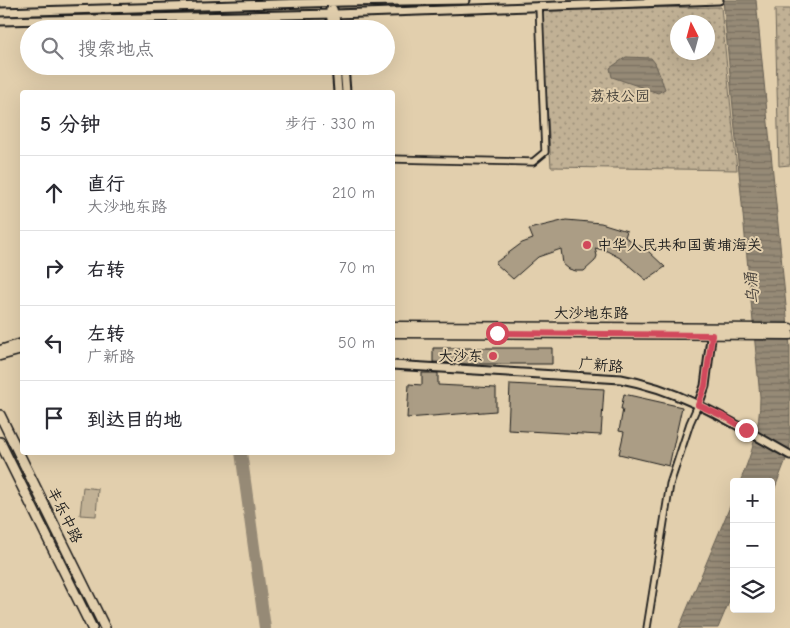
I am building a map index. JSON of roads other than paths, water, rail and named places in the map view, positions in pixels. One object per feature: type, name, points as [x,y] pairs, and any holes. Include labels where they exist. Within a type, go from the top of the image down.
[{"type":"main road","name":"大沙地东路","points":[[395,326],[712,331]]},
{"type":"main road","name":"大沙地东路","points":[[395,333],[758,331],[790,328]]},
{"type":"main road","name":"大沙地东路","points":[[758,331],[790,335]]},
{"type":"main road","points":[[0,350],[20,344]]},
{"type":"main road","points":[[0,356],[20,351]]},
{"type":"main road","name":"丰乐中路","points":[[0,415],[105,628]]},
{"type":"main road","name":"丰乐中路","points":[[0,442],[92,628]]},
{"type":"street","points":[[0,12],[330,1],[466,0]]},
{"type":"street","points":[[330,1],[335,20]]},
{"type":"street","points":[[431,1],[442,10]]},
{"type":"street","points":[[442,10],[443,1]]},
{"type":"street","points":[[48,20],[333,14],[715,1]]},
{"type":"street","points":[[395,159],[533,162],[545,152],[539,6]]},
{"type":"street","points":[[333,14],[333,20]]},
{"type":"street","points":[[0,21],[20,21]]},
{"type":"street","points":[[337,75],[338,90]]},
{"type":"street","points":[[345,75],[346,90]]},
{"type":"street","points":[[647,628],[670,484],[690,423],[705,386],[712,331]]},
{"type":"street","name":"广新路","points":[[395,365],[621,379],[650,385],[727,418],[790,455]]},
{"type":"water","name":"乌涌","points":[[723,0],[756,0],[790,347],[790,449],[775,488],[775,478],[742,478],[759,420],[760,397]]},
{"type":"water","points":[[626,57],[651,58],[655,63],[665,89],[658,93],[612,77],[610,68]]},
{"type":"water","points":[[730,507],[730,600],[718,628],[679,628]]},
{"type":"waterway","points":[[241,455],[265,628]]},
{"type":"place","name":"中华人民共和国黄埔海关","points":[[587,245]]},
{"type":"place","name":"大沙东","points":[[493,356]]},
{"type":"park label","name":"荔枝公园","points":[[620,96]]}]
